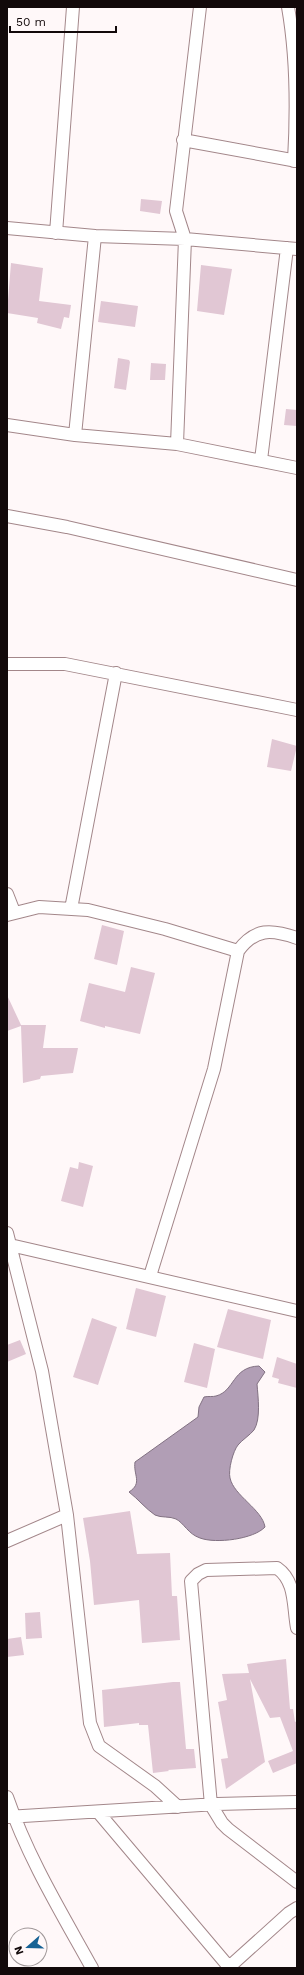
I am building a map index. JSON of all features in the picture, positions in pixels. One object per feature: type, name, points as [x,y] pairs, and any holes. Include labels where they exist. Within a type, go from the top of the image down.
[{"type":"street","points":[[56,233],[73,7]]},
{"type":"street","points":[[177,444],[185,239],[176,211],[183,140],[200,7]]},
{"type":"street","points":[[183,140],[295,161],[297,73],[295,33],[288,7]]},
{"type":"street","points":[[7,228],[95,236],[185,239],[292,248],[260,460]]},
{"type":"street","points":[[75,435],[95,236]]},
{"type":"street","points":[[7,425],[75,435],[177,444],[297,468]]},
{"type":"street","points":[[7,516],[67,527],[297,580]]},
{"type":"street","points":[[7,664],[65,664],[297,710]]},
{"type":"street","points":[[71,908],[116,674]]},
{"type":"street","points":[[7,894],[11,914],[38,907],[71,908],[96,912],[165,929],[238,951]]},
{"type":"street","points":[[150,1276],[214,1069],[238,951],[245,942],[258,932],[281,933],[297,938]]},
{"type":"street","points":[[178,1807],[155,1786],[100,1746],[93,1734],[90,1723],[67,1515],[42,1371],[8,1239],[150,1276],[297,1311]]},
{"type":"street","points":[[7,1541],[67,1515]]},
{"type":"street","points":[[297,1628],[291,1586],[287,1576],[272,1567],[206,1570],[198,1574],[191,1581],[211,1805],[222,1823],[228,1829],[297,1882]]},
{"type":"street","points":[[7,1797],[10,1817],[92,1968]]},
{"type":"street","points":[[10,1817],[211,1805],[297,1802]]},
{"type":"street","points":[[98,1812],[228,1968],[289,1913],[297,1908]]},
{"type":"shaded area","points":[[259,1366],[265,1372],[257,1384],[258,1420],[254,1430],[240,1443],[234,1452],[231,1461],[230,1478],[237,1491],[259,1514],[265,1527],[252,1535],[234,1539],[207,1540],[200,1538],[192,1534],[176,1519],[155,1515],[129,1492],[133,1489],[137,1482],[135,1462],[198,1417],[199,1407],[204,1397],[215,1396],[222,1393],[244,1370],[250,1367]]},
{"type":"building","points":[[141,199],[162,201],[160,214],[140,211]]},
{"type":"building","points":[[11,263],[43,268],[39,301],[71,305],[69,318],[64,317],[61,329],[37,323],[38,318],[7,313]]},
{"type":"building","points":[[201,265],[232,269],[224,315],[197,311]]},
{"type":"building","points":[[101,301],[138,306],[135,327],[98,322]]},
{"type":"building","points":[[118,358],[129,360],[130,362],[126,390],[114,388]]},
{"type":"building","points":[[151,363],[166,364],[165,380],[150,380]]},
{"type":"building","points":[[286,409],[297,410],[297,426],[284,425]]},
{"type":"building","points":[[272,739],[297,746],[291,771],[267,767]]},
{"type":"building","points":[[102,925],[124,931],[117,965],[94,959]]},
{"type":"building","points":[[131,967],[155,973],[140,1034],[105,1026],[105,1028],[80,1021],[89,983],[125,992]]},
{"type":"building","points":[[7,995],[21,1025],[46,1025],[43,1048],[78,1048],[73,1073],[41,1076],[40,1079],[23,1083],[21,1026],[7,1031]]},
{"type":"building","points":[[79,1162],[93,1166],[83,1207],[61,1201],[70,1167],[78,1169]]},
{"type":"building","points":[[136,1288],[166,1296],[156,1337],[126,1329]]},
{"type":"building","points":[[228,1309],[271,1320],[263,1359],[217,1347]]},
{"type":"building","points":[[92,1318],[117,1327],[98,1385],[73,1377]]},
{"type":"building","points":[[20,1340],[26,1354],[7,1362],[7,1345]]},
{"type":"building","points":[[194,1343],[215,1349],[207,1388],[184,1382]]},
{"type":"building","points":[[277,1357],[297,1364],[297,1388],[278,1383],[279,1379],[272,1377]]},
{"type":"building","points":[[130,1511],[137,1554],[170,1553],[172,1596],[177,1596],[180,1640],[142,1643],[139,1600],[94,1605],[90,1561],[83,1518]]},
{"type":"building","points":[[40,1612],[42,1638],[26,1639],[25,1613]]},
{"type":"building","points":[[21,1637],[24,1655],[7,1657],[7,1639]]},
{"type":"building","points":[[286,1659],[290,1709],[293,1709],[295,1722],[297,1721],[297,1763],[273,1773],[268,1761],[293,1751],[280,1717],[270,1718],[250,1679],[265,1762],[226,1789],[221,1759],[228,1758],[218,1702],[227,1700],[222,1674],[249,1673],[247,1664]]},
{"type":"building","points":[[180,1682],[186,1749],[194,1749],[196,1768],[168,1770],[169,1771],[153,1773],[148,1725],[139,1725],[139,1723],[104,1727],[102,1690]]}]
